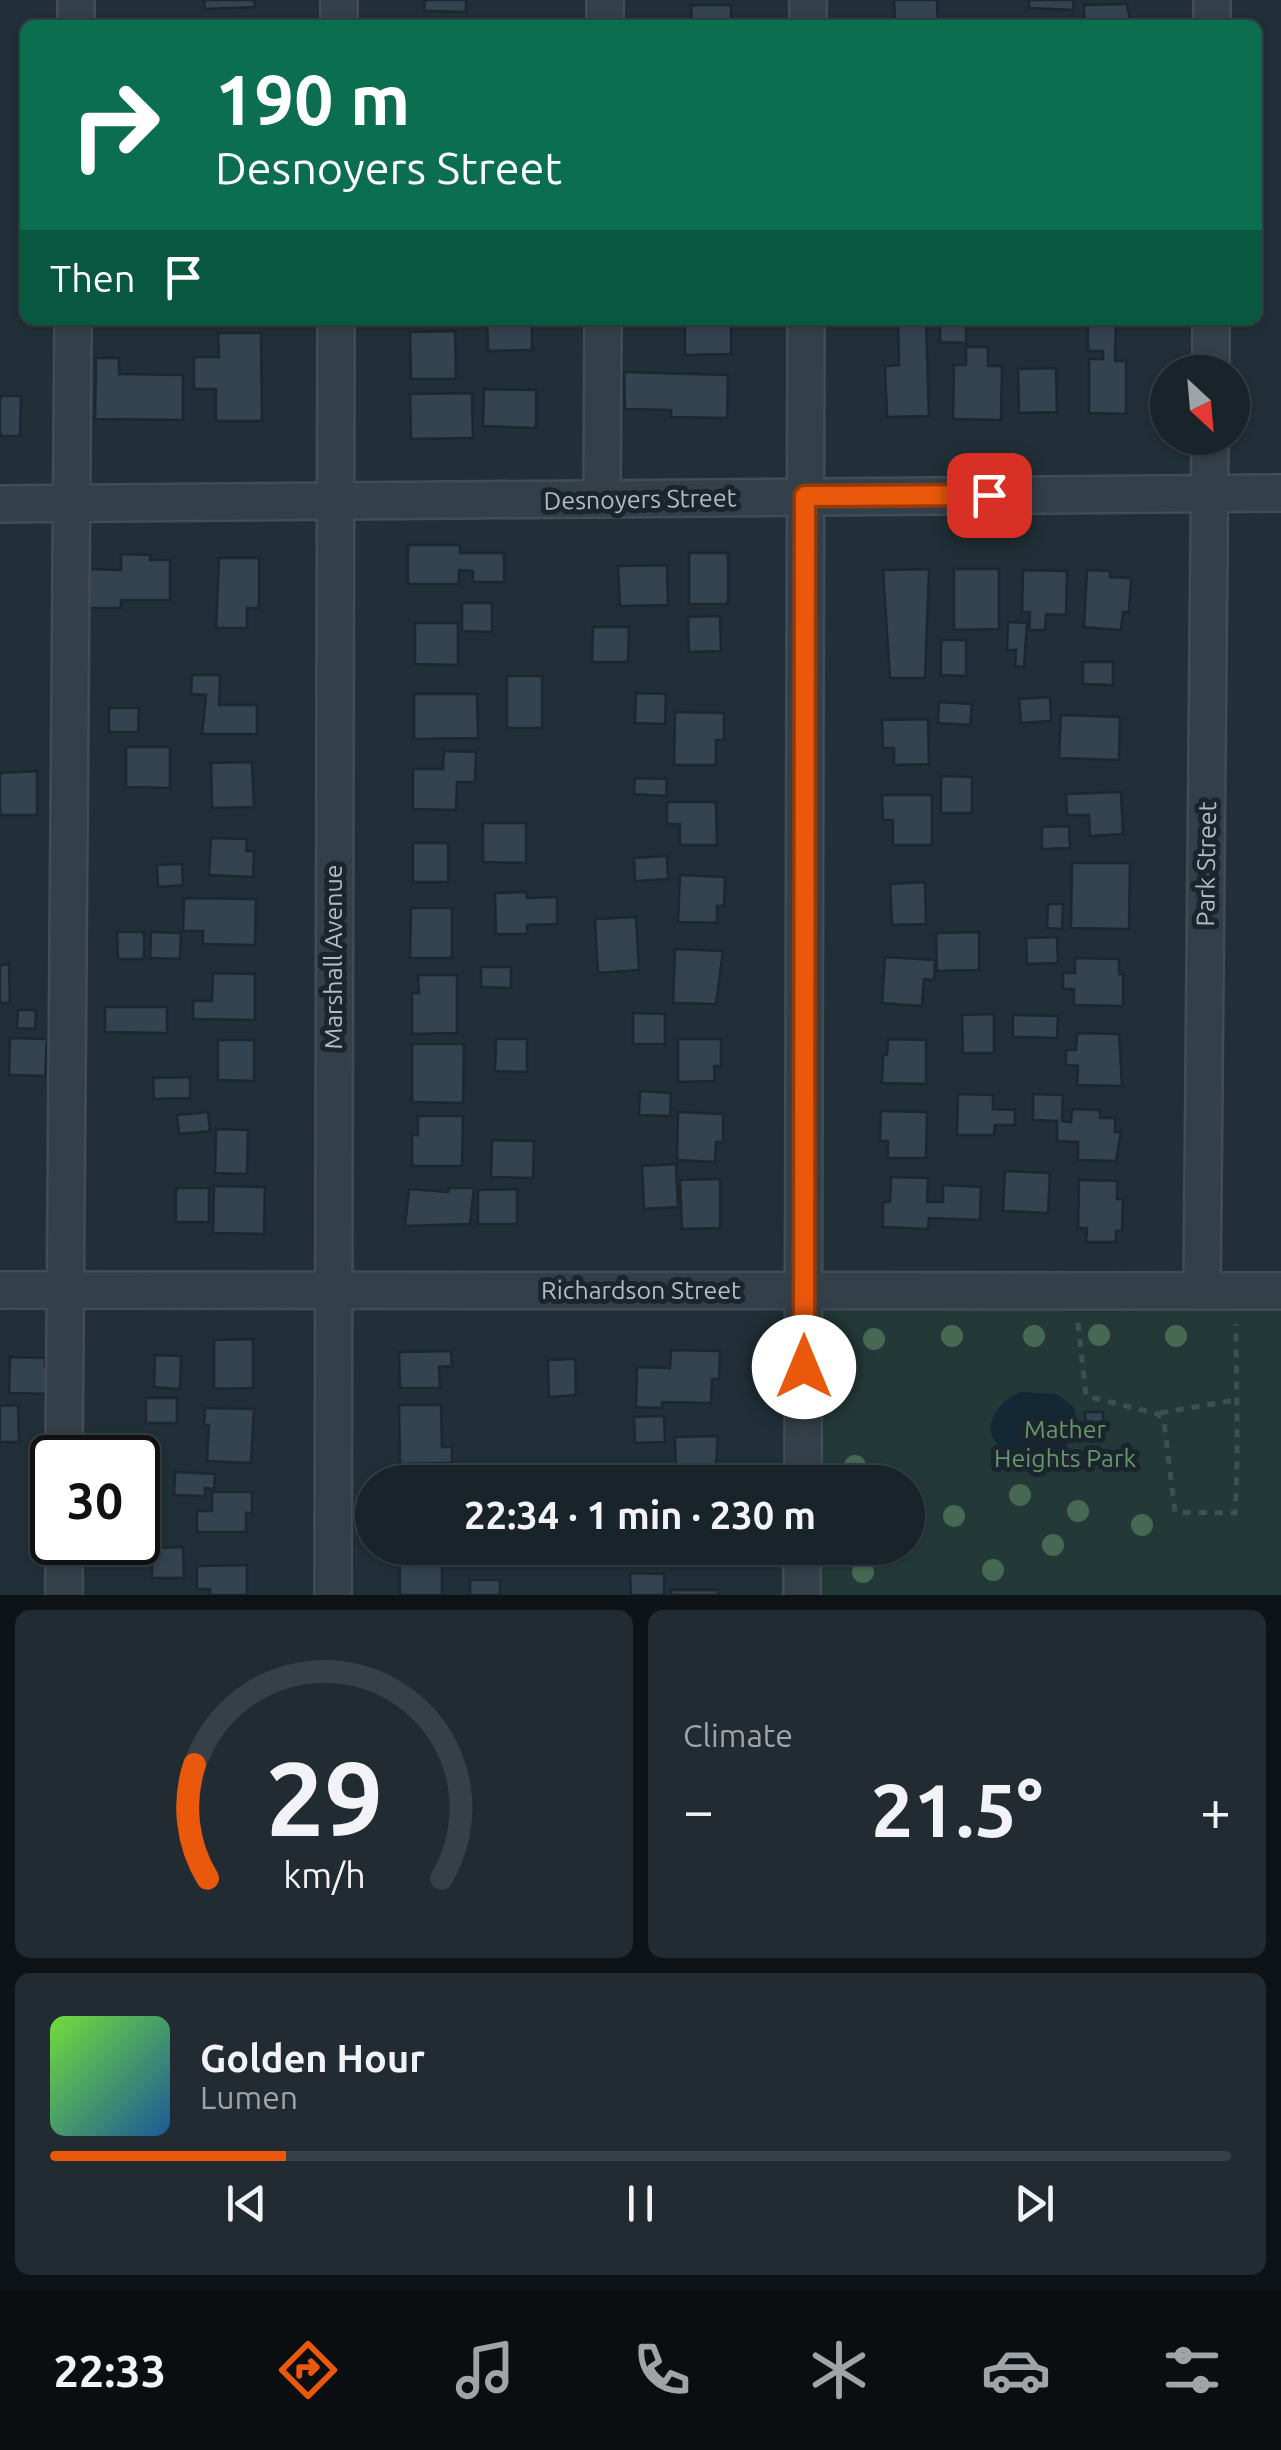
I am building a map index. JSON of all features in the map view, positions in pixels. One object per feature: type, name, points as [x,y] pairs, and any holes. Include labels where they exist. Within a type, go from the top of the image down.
[{"type":"street","points":[[64,1435],[73,325]]},
{"type":"street","name":"Marshall Avenue","points":[[333,1595],[336,325]]},
{"type":"street","points":[[602,500],[604,325]]},
{"type":"street","points":[[803,1465],[806,325]]},
{"type":"street","points":[[1210,355],[1211,325]]},
{"type":"street","name":"Park Street","points":[[1210,455],[1219,1291]]},
{"type":"street","name":"Desnoyers Street","points":[[0,504],[1281,493]]},
{"type":"street","name":"Richardson Street","points":[[0,1290],[1281,1292]]},
{"type":"street","points":[[64,1565],[64,1595]]},
{"type":"street","points":[[802,1565],[802,1595]]},
{"type":"path","points":[[1076,1291],[1086,1396],[1158,1414],[1236,1400]]},
{"type":"path","points":[[1158,1414],[1164,1422],[1175,1512],[1235,1513],[1240,1429],[1219,1291]]},
{"type":"green space","name":"Mather Heights Park","points":[[805,1290],[1281,1291],[1281,1595],[802,1595],[802,1565],[925,1565],[925,1465],[803,1465]]},
{"type":"water","points":[[1021,1392],[1056,1394],[1074,1407],[1073,1435],[1057,1452],[1033,1458],[1020,1456],[997,1444],[992,1436],[997,1410]]},
{"type":"building","points":[[204,0],[254,0],[255,7],[205,9]]},
{"type":"building","points":[[425,0],[466,0],[466,12],[424,11]]},
{"type":"building","points":[[894,0],[937,0],[938,20],[895,20]]},
{"type":"building","points":[[1029,0],[1074,0],[1073,10],[1029,8]]},
{"type":"building","points":[[1127,4],[1130,20],[1084,20],[1084,5]]},
{"type":"building","points":[[691,5],[731,5],[731,20],[692,20]]},
{"type":"building","points":[[487,325],[532,325],[532,350],[488,351]]},
{"type":"building","points":[[685,325],[731,325],[731,354],[685,355]]},
{"type":"building","points":[[898,325],[926,325],[929,416],[887,417],[885,366],[899,365]]},
{"type":"building","points":[[940,325],[966,325],[966,343],[940,342]]},
{"type":"building","points":[[1088,325],[1116,325],[1115,361],[1126,361],[1126,414],[1089,413],[1089,359],[1103,359],[1103,351],[1088,351]]},
{"type":"building","points":[[455,331],[456,379],[411,379],[410,332]]},
{"type":"building","points":[[218,333],[261,333],[262,421],[216,421],[216,389],[194,389],[194,357],[219,357]]},
{"type":"building","points":[[966,347],[988,347],[988,366],[1002,366],[1001,420],[953,419],[954,365],[966,365]]},
{"type":"building","points":[[96,358],[119,358],[119,374],[183,375],[183,420],[95,419]]},
{"type":"building","points":[[1056,368],[1057,412],[1019,413],[1018,369]]},
{"type":"building","points":[[624,372],[728,375],[727,418],[671,417],[671,410],[625,409]]},
{"type":"building","points":[[484,389],[536,390],[536,428],[483,426]]},
{"type":"building","points":[[472,393],[473,438],[411,439],[410,394]]},
{"type":"building","points":[[0,396],[21,396],[20,436],[0,436]]},
{"type":"building","points":[[408,545],[460,545],[460,553],[504,553],[504,582],[473,582],[473,571],[459,570],[459,584],[408,584]]},
{"type":"building","points":[[689,553],[728,553],[728,604],[689,604]]},
{"type":"building","points":[[121,554],[170,560],[170,600],[121,600],[121,608],[89,608],[89,569],[121,570]]},
{"type":"building","points":[[219,558],[259,558],[259,608],[247,608],[247,628],[216,628]]},
{"type":"building","points":[[667,565],[668,605],[620,606],[618,566]]},
{"type":"building","points":[[929,569],[925,678],[890,678],[883,570]]},
{"type":"building","points":[[954,569],[999,569],[999,629],[954,630]]},
{"type":"building","points":[[1023,570],[1067,571],[1066,615],[1046,614],[1045,630],[1029,630],[1030,612],[1022,612]]},
{"type":"building","points":[[1087,570],[1110,571],[1110,577],[1131,578],[1129,612],[1123,612],[1121,630],[1084,627]]},
{"type":"building","points":[[462,603],[492,603],[492,632],[462,631]]},
{"type":"building","points":[[720,616],[721,651],[689,652],[688,617]]},
{"type":"building","points":[[1008,622],[1027,623],[1024,667],[1015,666],[1016,650],[1007,650]]},
{"type":"building","points":[[415,623],[458,623],[458,665],[415,664]]},
{"type":"building","points":[[593,627],[629,627],[628,662],[592,662]]},
{"type":"building","points":[[941,640],[966,640],[966,676],[941,675]]},
{"type":"building","points":[[1083,662],[1113,662],[1113,685],[1083,684]]},
{"type":"building","points":[[192,675],[220,675],[219,705],[257,705],[257,734],[202,734],[206,695],[191,694]]},
{"type":"building","points":[[507,676],[542,676],[542,728],[507,728]]},
{"type":"building","points":[[636,693],[666,694],[665,724],[635,723]]},
{"type":"building","points":[[414,694],[477,694],[478,738],[414,739]]},
{"type":"building","points":[[1050,697],[1051,721],[1021,723],[1019,699]]},
{"type":"building","points":[[939,702],[972,704],[970,725],[938,723]]},
{"type":"building","points":[[109,708],[139,708],[138,732],[109,732]]},
{"type":"building","points":[[675,712],[724,713],[724,740],[716,740],[716,765],[674,765]]},
{"type":"building","points":[[1061,715],[1120,717],[1119,760],[1059,758]]},
{"type":"building","points":[[928,719],[929,764],[894,765],[894,748],[883,748],[882,720]]},
{"type":"building","points":[[126,747],[170,747],[170,788],[126,787]]},
{"type":"building","points":[[444,751],[476,752],[475,782],[457,782],[456,810],[413,809],[413,769],[443,769]]},
{"type":"building","points":[[252,762],[254,807],[212,808],[211,763]]},
{"type":"building","points":[[37,771],[37,815],[0,815],[0,773]]},
{"type":"building","points":[[941,776],[972,777],[972,813],[941,813]]},
{"type":"building","points":[[635,778],[667,779],[666,796],[634,794]]},
{"type":"building","points":[[1121,792],[1123,834],[1090,836],[1089,815],[1067,815],[1066,794]]},
{"type":"building","points":[[882,795],[932,795],[932,845],[893,845],[893,820],[883,820]]},
{"type":"building","points":[[667,802],[716,802],[717,845],[680,845],[680,824],[667,824]]},
{"type":"building","points":[[483,823],[526,823],[526,863],[483,862]]},
{"type":"building","points":[[1069,826],[1070,848],[1042,849],[1042,827]]},
{"type":"building","points":[[211,838],[247,839],[246,851],[254,851],[253,877],[209,875]]},
{"type":"building","points":[[413,843],[448,843],[448,882],[413,882]]},
{"type":"building","points":[[667,856],[668,879],[635,881],[634,858]]},
{"type":"building","points":[[1072,863],[1130,863],[1129,929],[1071,928]]},
{"type":"building","points":[[182,864],[183,885],[158,887],[157,865]]},
{"type":"building","points":[[680,875],[725,877],[724,906],[717,906],[717,923],[678,922]]},
{"type":"building","points":[[925,882],[926,924],[892,925],[890,884]]},
{"type":"building","points":[[526,892],[527,898],[557,897],[557,924],[527,925],[527,934],[496,934],[495,893]]},
{"type":"building","points":[[184,898],[256,899],[255,945],[203,944],[203,931],[183,931]]},
{"type":"building","points":[[1048,904],[1063,904],[1062,929],[1047,928]]},
{"type":"building","points":[[411,908],[452,908],[452,958],[410,958]]},
{"type":"building","points":[[636,917],[639,970],[598,973],[595,919]]},
{"type":"building","points":[[117,932],[144,932],[144,959],[118,959]]},
{"type":"building","points":[[151,932],[181,933],[180,959],[150,958]]},
{"type":"building","points":[[979,932],[979,970],[937,971],[936,933]]},
{"type":"building","points":[[1057,937],[1058,963],[1027,964],[1026,938]]},
{"type":"building","points":[[675,949],[723,951],[716,1004],[673,1003]]},
{"type":"building","points":[[885,957],[935,960],[934,980],[924,979],[922,1006],[882,1003]]},
{"type":"building","points":[[1075,958],[1119,959],[1123,1006],[1074,1005],[1074,989],[1063,989],[1063,973],[1075,973]]},
{"type":"building","points":[[9,964],[10,1003],[0,1003],[0,965]]},
{"type":"building","points":[[481,967],[511,967],[511,988],[481,987]]},
{"type":"building","points":[[213,973],[255,974],[255,1020],[193,1019],[193,1001],[212,1001]]},
{"type":"building","points":[[418,975],[457,975],[457,1033],[412,1034],[412,993],[419,993]]},
{"type":"building","points":[[105,1007],[167,1007],[167,1033],[105,1032]]},
{"type":"building","points":[[18,1010],[36,1010],[35,1029],[17,1028]]},
{"type":"building","points":[[633,1013],[665,1014],[665,1044],[633,1044]]},
{"type":"building","points":[[994,1014],[994,1053],[963,1053],[962,1015]]},
{"type":"building","points":[[1013,1015],[1058,1016],[1057,1038],[1013,1037]]},
{"type":"building","points":[[1077,1033],[1119,1034],[1122,1086],[1077,1085],[1078,1066],[1066,1065],[1066,1050],[1076,1050]]},
{"type":"building","points":[[10,1038],[47,1039],[45,1076],[9,1075]]},
{"type":"building","points":[[496,1039],[527,1039],[527,1072],[495,1071]]},
{"type":"building","points":[[678,1039],[721,1039],[721,1066],[714,1066],[715,1081],[678,1082]]},
{"type":"building","points":[[888,1039],[926,1040],[926,1084],[882,1083]]},
{"type":"building","points":[[218,1040],[254,1040],[254,1081],[218,1080]]},
{"type":"building","points":[[412,1044],[464,1044],[463,1103],[412,1102]]},
{"type":"building","points":[[190,1077],[190,1098],[154,1099],[153,1078]]},
{"type":"building","points":[[640,1091],[671,1093],[670,1116],[639,1115]]},
{"type":"building","points":[[958,1094],[993,1095],[993,1109],[1015,1110],[1015,1125],[995,1125],[994,1135],[957,1135]]},
{"type":"building","points":[[1033,1094],[1063,1095],[1062,1121],[1071,1122],[1072,1109],[1100,1110],[1100,1118],[1115,1118],[1115,1132],[1121,1132],[1116,1161],[1078,1160],[1078,1142],[1057,1141],[1057,1121],[1033,1120]]},
{"type":"building","points":[[881,1111],[927,1112],[926,1158],[888,1158],[888,1141],[880,1141]]},
{"type":"building","points":[[208,1112],[210,1131],[179,1134],[177,1115]]},
{"type":"building","points":[[678,1112],[723,1114],[723,1142],[716,1142],[715,1162],[677,1160]]},
{"type":"building","points":[[418,1116],[463,1116],[462,1166],[412,1166],[412,1135],[418,1135]]},
{"type":"building","points":[[216,1129],[248,1130],[247,1174],[215,1173]]},
{"type":"building","points":[[492,1140],[534,1141],[533,1178],[491,1177]]},
{"type":"building","points":[[676,1164],[678,1207],[644,1209],[642,1166]]},
{"type":"building","points":[[1005,1171],[1050,1173],[1048,1213],[1003,1211]]},
{"type":"building","points":[[891,1177],[928,1178],[927,1202],[943,1202],[943,1185],[981,1187],[980,1220],[929,1218],[928,1229],[883,1227],[883,1202],[890,1202]]},
{"type":"building","points":[[720,1179],[720,1228],[682,1229],[680,1180]]},
{"type":"building","points":[[1079,1180],[1117,1181],[1117,1199],[1123,1199],[1122,1231],[1116,1231],[1116,1242],[1086,1242],[1087,1228],[1078,1228]]},
{"type":"building","points":[[214,1186],[265,1187],[264,1234],[213,1233]]},
{"type":"building","points":[[176,1188],[209,1188],[209,1222],[176,1222]]},
{"type":"building","points":[[448,1188],[474,1188],[470,1224],[405,1226],[409,1189],[448,1192]]},
{"type":"building","points":[[517,1189],[517,1224],[478,1224],[478,1190]]},
{"type":"building","points":[[253,1339],[253,1388],[214,1389],[214,1340]]},
{"type":"building","points":[[671,1350],[720,1351],[719,1379],[712,1379],[711,1403],[662,1402],[662,1408],[636,1407],[637,1367],[670,1368]]},
{"type":"building","points":[[451,1351],[452,1366],[439,1367],[440,1388],[400,1388],[399,1352]]},
{"type":"building","points":[[155,1355],[181,1356],[180,1389],[154,1387]]},
{"type":"building","points":[[10,1357],[45,1358],[49,1394],[9,1393]]},
{"type":"building","points":[[575,1359],[576,1395],[549,1397],[548,1360]]},
{"type":"building","points":[[146,1398],[177,1398],[177,1423],[146,1423]]},
{"type":"building","points":[[18,1405],[19,1442],[0,1442],[0,1406]]},
{"type":"building","points":[[399,1405],[441,1405],[442,1447],[452,1447],[452,1463],[400,1464]]},
{"type":"building","points":[[205,1408],[254,1409],[251,1463],[207,1461],[209,1425],[204,1425]]},
{"type":"building","points":[[1085,1412],[1103,1412],[1103,1434],[1086,1434]]},
{"type":"building","points":[[664,1416],[665,1442],[635,1443],[634,1417]]},
{"type":"building","points":[[718,1436],[716,1465],[676,1465],[675,1437]]},
{"type":"building","points":[[175,1472],[215,1474],[214,1489],[205,1488],[205,1496],[174,1495]]},
{"type":"building","points":[[212,1492],[252,1492],[252,1513],[246,1513],[246,1532],[197,1532],[197,1511],[212,1511]]},
{"type":"building","points":[[183,1547],[184,1578],[152,1578],[152,1565],[160,1565],[160,1548]]},
{"type":"building","points":[[247,1565],[247,1595],[210,1595],[210,1589],[197,1589],[197,1566]]},
{"type":"building","points":[[400,1565],[442,1565],[442,1595],[400,1595]]},
{"type":"building","points":[[630,1573],[664,1574],[664,1595],[631,1595]]},
{"type":"building","points":[[470,1580],[500,1580],[500,1595],[470,1595]]},
{"type":"building","points":[[671,1590],[718,1590],[718,1595],[671,1595]]},
{"type":"route","points":[[804,1367],[805,496],[989,495]]}]
